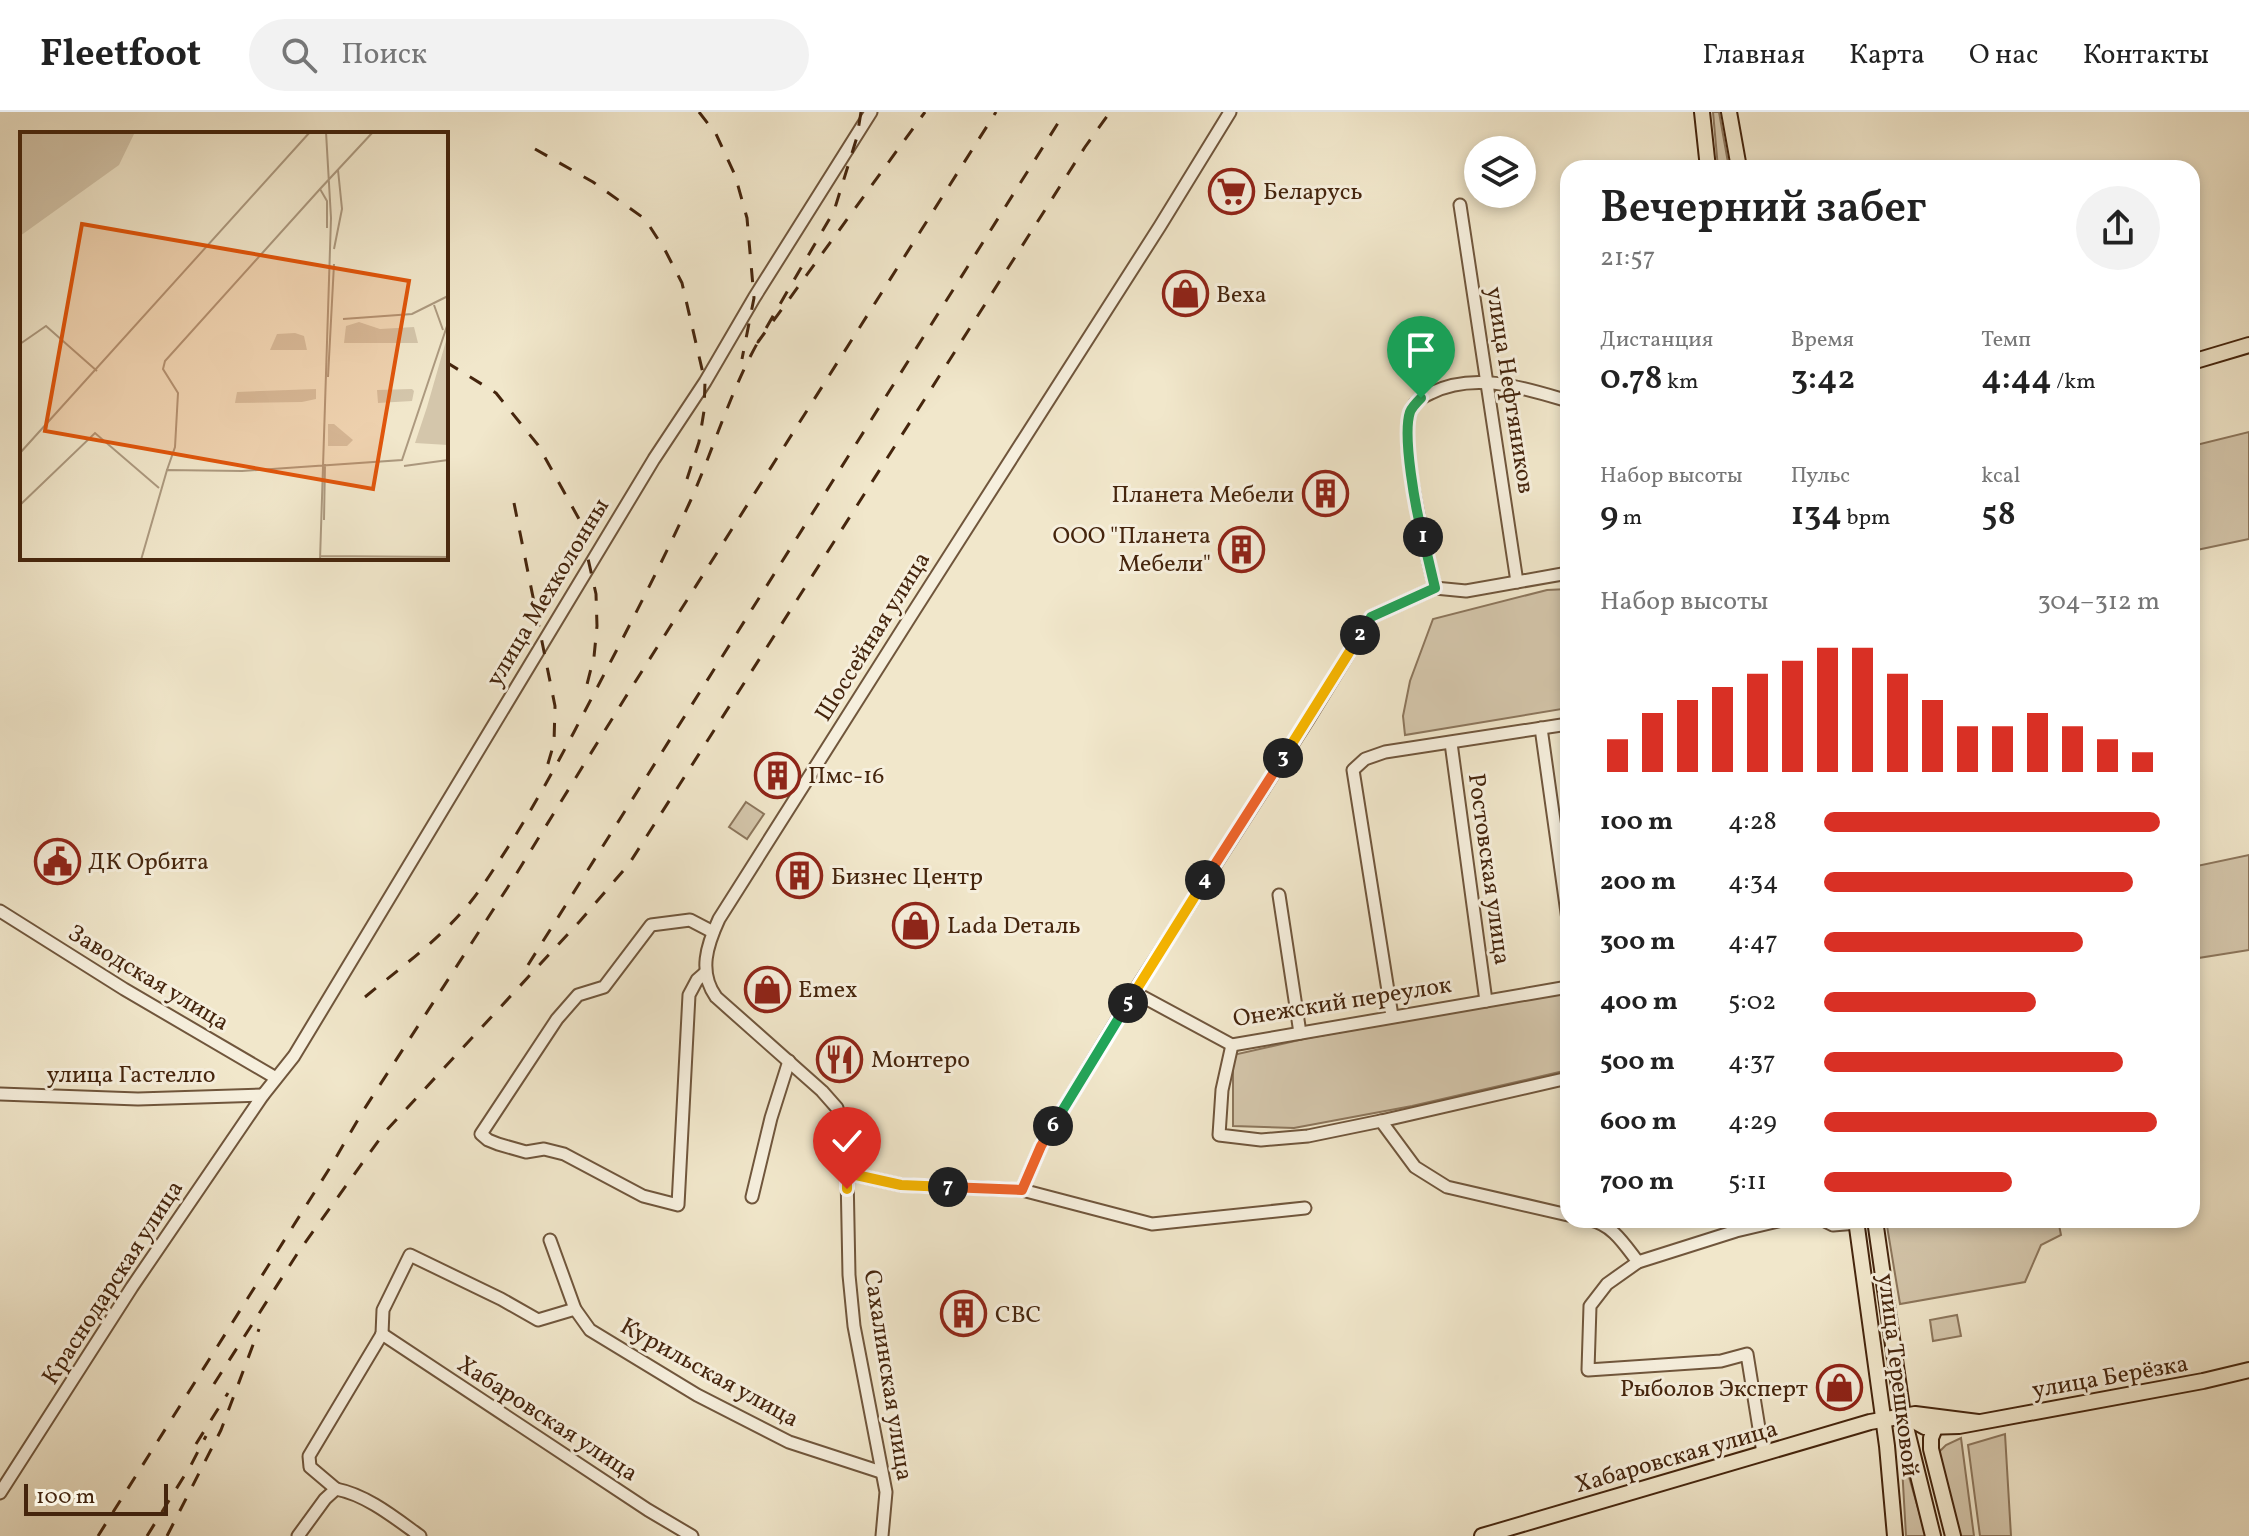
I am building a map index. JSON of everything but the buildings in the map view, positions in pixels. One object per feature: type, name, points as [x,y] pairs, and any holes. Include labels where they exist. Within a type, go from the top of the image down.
[{"type":"main road","points":[[1702,112],[1707,160]]},
{"type":"main road","points":[[1729,112],[1738,160]]},
{"type":"main road","points":[[2200,360],[2249,345]]},
{"type":"main road","name":"улица Терешковой","points":[[1857,1228],[1895,1536]]},
{"type":"main road","name":"улица Терешковой","points":[[1876,1228],[1903,1415],[1933,1536]]},
{"type":"main road","name":"улица Берёзка","points":[[1935,1428],[2188,1384],[2249,1370]]},
{"type":"main road","name":"улица Берёзка","points":[[1883,1420],[1928,1414],[1978,1422]]},
{"type":"main road","points":[[1903,1415],[1914,1423],[1935,1428],[1931,1449],[1953,1536]]},
{"type":"main road","name":"Хабаровская улица","points":[[1482,1536],[1883,1420]]},
{"type":"street","name":"улица Мехколонны","points":[[263,1095],[309,1032],[630,498],[871,112]]},
{"type":"street","name":"Шоссейная улица","points":[[713,932],[690,920],[651,925],[604,987],[578,995],[557,1019],[481,1134],[498,1144],[526,1152],[544,1149],[564,1154],[643,1196],[678,1205],[689,995],[705,973],[705,961],[719,919],[1152,240],[1230,112]]},
{"type":"street","name":"улица Нефтяников","points":[[1460,205],[1517,582]]},
{"type":"street","points":[[1435,588],[1415,507],[1407,429],[1410,410],[1421,398],[1445,386],[1488,382],[1560,399]]},
{"type":"street","points":[[1022,1190],[1041,1146],[1134,992],[1371,617],[1435,588],[1466,591],[1560,574]]},
{"type":"street","points":[[1392,1016],[1353,770],[1365,759],[1385,752],[1560,725]]},
{"type":"street","points":[[1541,728],[1560,863]]},
{"type":"street","name":"Ростовская улица","points":[[1451,743],[1486,1001]]},
{"type":"street","points":[[1279,895],[1300,1033]]},
{"type":"street","name":"Заводская улица","points":[[0,911],[124,989],[276,1078]]},
{"type":"street","points":[[705,973],[716,997],[837,1108],[844,1133],[847,1173],[901,1185],[1022,1190],[1152,1224],[1305,1208]]},
{"type":"street","name":"Онежский переулок","points":[[1134,992],[1232,1045],[1560,988]]},
{"type":"street","points":[[1232,1045],[1222,1090],[1219,1135],[1261,1140],[1308,1136],[1560,1080]]},
{"type":"street","points":[[752,1197],[771,1118],[789,1061]]},
{"type":"street","name":"улица Гастелло","points":[[0,1094],[138,1099],[263,1095]]},
{"type":"street","name":"Краснодарская улица","points":[[0,1493],[132,1287],[263,1095]]},
{"type":"street","points":[[1381,1121],[1415,1167],[1447,1187],[1560,1213]]},
{"type":"street","name":"Сахалинская улица","points":[[847,1173],[849,1275],[854,1326],[886,1492],[882,1536]]},
{"type":"street","points":[[1608,1228],[1617,1234],[1638,1262]]},
{"type":"street","points":[[1749,1228],[1638,1262],[1607,1284],[1590,1306],[1588,1370],[1721,1361],[1747,1354],[1763,1453]]},
{"type":"street","name":"Курильская улица","points":[[550,1240],[575,1309],[590,1330],[697,1395],[789,1442],[881,1472]]},
{"type":"street","points":[[420,1536],[383,1510],[347,1491],[336,1489],[310,1467],[309,1456],[382,1334],[383,1310],[410,1255],[538,1320],[575,1309]]},
{"type":"street","name":"Хабаровская улица","points":[[382,1334],[622,1494],[692,1536]]},
{"type":"street","points":[[298,1536],[336,1489]]},
{"type":"shaded area","points":[[1713,112],[1719,112],[1728,160],[1717,160]]},
{"type":"shaded area","points":[[2249,432],[2249,539],[2200,549],[2200,444]]},
{"type":"shaded area","points":[[1560,589],[1560,709],[1405,735],[1403,716],[1410,681],[1433,619]]},
{"type":"shaded area","points":[[746,802],[764,814],[747,839],[729,827]]},
{"type":"shaded area","points":[[2249,855],[2249,950],[2200,958],[2200,865]]},
{"type":"shaded area","points":[[1560,993],[1560,1072],[1412,1106],[1294,1128],[1233,1126],[1233,1055],[1308,1038]]},
{"type":"shaded area","points":[[1887,1228],[2060,1228],[2061,1235],[2041,1245],[2025,1282],[1900,1304]]},
{"type":"shaded area","points":[[1957,1315],[1961,1336],[1933,1341],[1930,1320]]},
{"type":"shaded area","points":[[2005,1434],[2011,1536],[1980,1536],[1968,1445]]},
{"type":"shaded area","points":[[1961,1438],[1974,1536],[1959,1536],[1939,1467],[1939,1452]]},
{"type":"shaded area","points":[[1901,1449],[1926,1536],[1906,1536]]},
{"type":"railway","points":[[699,112],[716,134],[735,175],[747,218],[754,298],[742,359]]},
{"type":"railway","points":[[861,112],[857,137],[834,211],[758,342],[925,112]]},
{"type":"railway","points":[[98,1536],[363,1111],[515,876],[996,112]]},
{"type":"railway","points":[[528,965],[1065,112]]},
{"type":"railway","points":[[214,1384],[299,1251],[384,1133],[629,864],[1110,112]]},
{"type":"railway","points":[[535,149],[593,182],[645,219],[682,283],[705,382],[699,442],[687,479]]},
{"type":"railway","points":[[365,997],[427,946],[461,913],[527,816],[661,562],[758,342]]},
{"type":"railway","points":[[448,363],[496,393],[538,445],[579,519],[596,594],[597,626],[594,657],[584,696]]},
{"type":"railway","points":[[514,503],[555,706],[554,743],[547,767]]},
{"type":"railway","points":[[167,1536],[221,1430],[259,1329]]},
{"type":"railway","points":[[196,1444],[228,1393]]},
{"type":"railway","points":[[147,1536],[206,1436]]},
{"type":"place","name":"Беларусь","points":[[1232,191]]},
{"type":"place","name":"Веха","points":[[1185,294]]},
{"type":"place","name":"Планета Мебели","points":[[1325,494]]},
{"type":"place","name":"ООО \"Планета Мебели\"","points":[[1242,549]]},
{"type":"place","name":"Пмс-16","points":[[777,775]]},
{"type":"place","name":"ДК Орбита","points":[[57,861]]},
{"type":"place","name":"Бизнес Центр","points":[[800,876]]},
{"type":"place","name":"Lada Dеталь","points":[[916,925]]},
{"type":"place","name":"Emex","points":[[767,989]]},
{"type":"place","name":"Монтеро","points":[[840,1059]]},
{"type":"place","name":"СВС","points":[[964,1314]]},
{"type":"place","name":"Рыболов Эксперт","points":[[1839,1388]]},
{"type":"route","points":[[847,1189],[847,1173],[901,1185],[1022,1190],[1041,1146],[1134,992],[1371,617],[1435,588],[1415,507],[1407,429],[1410,410],[1421,398]]}]
